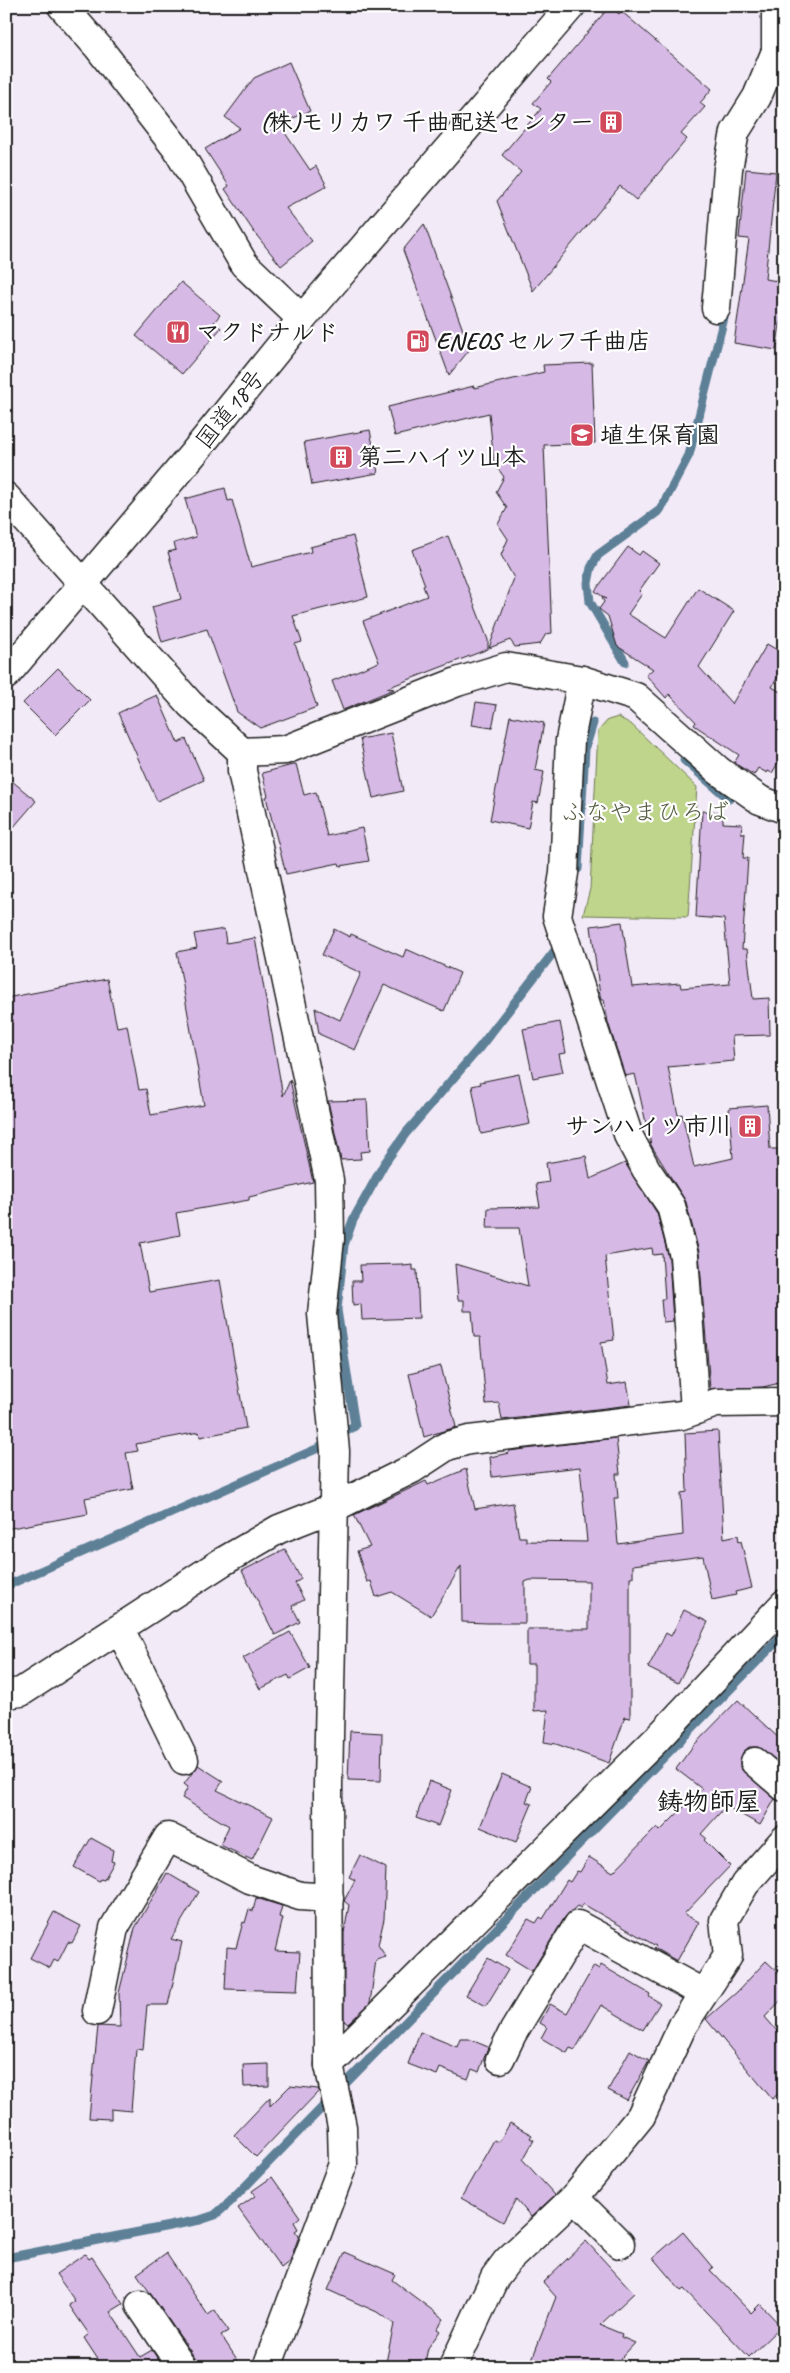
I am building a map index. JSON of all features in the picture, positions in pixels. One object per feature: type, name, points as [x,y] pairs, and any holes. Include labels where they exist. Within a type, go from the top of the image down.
[{"type":"main road","points":[[62,6],[98,47],[177,149],[244,264],[302,319]]},
{"type":"main road","name":"国道18号","points":[[6,675],[85,584],[302,319],[571,6]]},
{"type":"main road","points":[[716,308],[728,169],[735,132],[757,98],[776,51],[776,6]]},
{"type":"main road","points":[[6,497],[190,704],[242,752],[285,750],[457,682],[506,667],[582,680],[636,697],[719,771],[760,800],[784,809]]},
{"type":"main road","points":[[582,680],[570,740],[564,873],[557,916],[630,1137],[646,1170],[671,1206],[684,1256],[695,1410]]},
{"type":"main road","points":[[242,752],[242,771],[329,1180],[330,1239],[322,1314],[335,1439],[328,1785],[329,1898],[333,2083],[342,2127],[343,2164],[267,2367]]},
{"type":"main road","points":[[6,1694],[21,1692],[222,1562],[279,1529],[335,1507],[412,1469],[447,1446],[469,1440],[682,1415],[716,1402],[784,1402]]},
{"type":"main road","points":[[333,2083],[784,1604]]},
{"type":"main road","points":[[120,1629],[184,1760]]},
{"type":"main road","points":[[755,1762],[784,1787]]},
{"type":"main road","points":[[97,2011],[114,1928],[168,1837],[250,1879],[300,1896],[329,1898]]},
{"type":"main road","points":[[453,2367],[495,2277],[507,2260],[574,2198],[641,2116],[683,2025],[728,1956],[724,1920],[746,1884],[784,1840]]},
{"type":"main road","points":[[500,2059],[512,2034],[578,1925],[703,1993]]},
{"type":"main road","points":[[574,2198],[620,2244]]},
{"type":"main road","points":[[140,2305],[182,2367]]},
{"type":"green space","name":"ふなやまひろば","points":[[618,717],[631,724],[697,787],[688,917],[583,915],[590,889],[598,731],[608,720]]},
{"type":"building","name":"(株)モリカワ 千曲配送センター","points":[[610,6],[619,14],[621,11],[712,89],[700,103],[705,107],[681,134],[687,139],[636,200],[620,186],[533,291],[497,201],[521,172],[502,155],[541,109],[533,103],[551,82],[548,79]]},
{"type":"building","points":[[289,62],[310,111],[279,124],[310,170],[316,166],[327,186],[286,208],[312,241],[281,266],[254,232],[225,189],[229,186],[205,149],[240,128],[225,117],[254,78]]},
{"type":"building","points":[[746,169],[776,172],[765,279],[784,282],[784,300],[776,350],[734,343],[749,239],[739,238]]},
{"type":"building","points":[[424,224],[470,349],[449,375],[403,250]]},
{"type":"building","name":"マクドナルド","points":[[181,282],[220,315],[214,322],[221,328],[182,374],[136,336]]},
{"type":"building","points":[[592,363],[595,443],[544,445],[552,633],[546,634],[540,644],[515,647],[510,640],[489,648],[514,578],[501,555],[508,539],[498,524],[507,508],[496,492],[504,477],[494,463],[489,413],[395,436],[388,407],[474,386],[474,388],[544,372],[543,365]]},
{"type":"building","name":"第二ハイツ山本","points":[[370,430],[378,473],[312,485],[304,442]]},
{"type":"building","points":[[225,488],[228,501],[232,500],[251,567],[311,552],[310,547],[353,536],[368,597],[293,616],[302,642],[295,644],[317,707],[260,728],[237,712],[207,629],[162,642],[152,607],[181,599],[168,552],[176,550],[174,543],[196,537],[185,499]]},
{"type":"building","points":[[448,536],[488,640],[488,649],[387,688],[394,689],[343,710],[332,681],[379,662],[363,621],[427,596],[423,586],[425,585],[412,550]]},
{"type":"building","points":[[628,547],[639,555],[642,551],[659,563],[639,591],[642,594],[628,614],[666,638],[698,588],[734,611],[699,667],[732,704],[767,644],[784,654],[784,666],[772,687],[784,694],[784,753],[772,773],[768,771],[767,773],[758,768],[754,775],[734,763],[739,755],[694,725],[696,722],[669,694],[666,698],[646,675],[653,669],[617,646],[608,616],[599,609],[604,602],[602,596],[595,591]]},
{"type":"building","points":[[58,668],[90,700],[55,735],[23,703]]},
{"type":"building","points":[[157,695],[178,743],[186,739],[204,780],[157,801],[118,713]]},
{"type":"building","points":[[476,702],[497,705],[492,728],[472,725]]},
{"type":"building","points":[[510,716],[544,723],[535,770],[544,772],[538,803],[533,802],[528,828],[490,820]]},
{"type":"building","points":[[391,733],[403,791],[373,798],[360,739]]},
{"type":"building","points":[[296,764],[304,795],[316,792],[327,836],[362,828],[369,861],[340,866],[339,863],[286,874],[266,797],[268,796],[262,773]]},
{"type":"building","points":[[6,776],[36,801],[6,836]]},
{"type":"building","points":[[702,811],[723,813],[723,823],[742,824],[741,833],[745,833],[743,858],[748,858],[742,949],[747,949],[753,999],[769,998],[770,1035],[732,1036],[734,1061],[668,1067],[678,1115],[682,1114],[694,1167],[733,1158],[729,1108],[767,1105],[770,1149],[778,1149],[782,1212],[778,1212],[784,1251],[784,1382],[763,1387],[710,1389],[699,1252],[686,1202],[651,1145],[635,1074],[625,1076],[608,1022],[604,1000],[601,1000],[600,996],[591,926],[622,922],[632,987],[680,983],[681,988],[730,984],[724,919],[696,917]]},
{"type":"building","points":[[224,929],[226,943],[255,938],[283,1096],[290,1080],[313,1182],[249,1197],[249,1200],[176,1213],[180,1235],[140,1243],[149,1292],[220,1280],[246,1428],[200,1437],[199,1432],[136,1444],[138,1451],[126,1453],[133,1489],[85,1498],[88,1514],[6,1529],[6,998],[107,979],[117,1027],[127,1025],[139,1090],[146,1089],[151,1115],[204,1105],[177,952],[197,948],[194,934]]},
{"type":"building","points":[[334,929],[350,937],[351,934],[403,957],[406,949],[460,973],[444,1011],[384,985],[355,1050],[319,1034],[315,1008],[340,1020],[361,973],[322,955]]},
{"type":"building","points":[[560,1022],[566,1053],[559,1054],[563,1072],[533,1078],[523,1029]]},
{"type":"building","points":[[519,1074],[530,1124],[481,1134],[472,1086],[481,1084],[480,1082]]},
{"type":"building","points":[[367,1100],[370,1151],[360,1152],[361,1159],[341,1160],[328,1101]]},
{"type":"building","points":[[586,1156],[590,1179],[625,1163],[657,1213],[669,1259],[673,1321],[663,1322],[661,1299],[665,1299],[662,1254],[653,1255],[652,1248],[605,1256],[614,1340],[601,1342],[608,1385],[627,1382],[631,1405],[502,1420],[499,1403],[486,1404],[480,1337],[474,1337],[472,1311],[464,1311],[464,1300],[458,1300],[455,1264],[528,1286],[519,1228],[487,1228],[488,1208],[540,1207],[536,1184],[549,1182],[546,1163]]},
{"type":"building","points":[[403,1264],[403,1266],[413,1265],[413,1270],[417,1270],[419,1318],[362,1320],[361,1304],[353,1305],[352,1281],[361,1281],[360,1265]]},
{"type":"building","points":[[441,1366],[456,1427],[424,1437],[409,1374]]},
{"type":"building","points":[[718,1431],[724,1538],[738,1535],[752,1588],[735,1592],[736,1595],[712,1600],[703,1556],[633,1565],[633,1577],[630,1577],[630,1718],[625,1717],[609,1763],[556,1744],[544,1742],[548,1710],[534,1711],[534,1664],[527,1664],[527,1629],[589,1629],[589,1581],[530,1580],[525,1582],[525,1623],[462,1622],[461,1566],[431,1616],[392,1592],[376,1597],[371,1581],[367,1582],[357,1551],[370,1547],[354,1515],[426,1481],[428,1485],[466,1469],[475,1509],[513,1503],[519,1537],[526,1537],[526,1541],[587,1542],[580,1467],[492,1477],[490,1457],[509,1453],[509,1451],[616,1438],[620,1474],[616,1474],[618,1498],[614,1498],[618,1544],[683,1535],[681,1493],[687,1492],[685,1433]]},
{"type":"building","points":[[285,1549],[301,1579],[295,1583],[304,1600],[292,1606],[300,1622],[275,1635],[242,1571]]},
{"type":"building","points":[[684,1610],[708,1622],[678,1683],[648,1668],[666,1633],[671,1636]]},
{"type":"building","points":[[290,1632],[310,1668],[290,1679],[288,1675],[260,1689],[243,1658]]},
{"type":"building","points":[[738,1700],[784,1743],[784,1766],[758,1747],[749,1747],[743,1752],[740,1768],[775,1799],[760,1825],[726,1806],[701,1834],[706,1838],[704,1840],[730,1866],[684,1914],[699,1922],[677,1961],[654,1948],[656,1946],[583,1904],[581,1908],[577,1906],[565,1917],[532,1971],[506,1955],[528,1919],[536,1923],[540,1917],[543,1919],[567,1880],[570,1882],[577,1871],[580,1872],[589,1857],[613,1872],[657,1827],[660,1831],[702,1789],[676,1769],[693,1746]]},
{"type":"building","points":[[350,1731],[382,1733],[381,1781],[348,1780]]},
{"type":"building","points":[[198,1765],[223,1781],[217,1790],[273,1817],[252,1860],[220,1845],[229,1826],[182,1798],[188,1787],[184,1784]]},
{"type":"building","points":[[502,1774],[532,1787],[526,1802],[532,1804],[516,1842],[480,1827]]},
{"type":"building","points":[[429,1781],[452,1790],[438,1826],[416,1818]]},
{"type":"building","points":[[91,1838],[113,1850],[111,1861],[114,1862],[104,1880],[100,1879],[99,1881],[74,1867]]},
{"type":"building","points":[[360,1855],[386,1868],[384,1919],[378,1945],[386,1957],[376,1960],[370,2003],[348,2024],[344,2021],[344,1933],[349,1905],[344,1901],[355,1880],[349,1877]]},
{"type":"building","points":[[167,1873],[199,1892],[171,1939],[182,1942],[168,2005],[147,2005],[143,2050],[136,2049],[131,2111],[111,2109],[111,2119],[89,2118],[98,2026],[120,2027],[119,1993],[135,1928]]},
{"type":"building","points":[[256,1898],[282,1906],[279,1917],[283,1918],[275,1951],[300,1952],[297,1991],[225,1989],[227,1947],[236,1948],[243,1922],[245,1923],[249,1909],[253,1911]]},
{"type":"building","points":[[54,1912],[81,1926],[72,1943],[68,1942],[58,1962],[54,1960],[50,1968],[30,1958]]},
{"type":"building","points":[[488,1958],[508,1970],[486,2006],[466,1995]]},
{"type":"building","points":[[766,1961],[784,1978],[784,1997],[765,2017],[784,2039],[784,2089],[772,2099],[706,2019],[737,1992]]},
{"type":"building","points":[[601,1965],[650,1994],[649,1996],[660,2003],[643,2030],[601,2005],[575,2050],[570,2048],[567,2053],[541,2038],[547,2027],[540,2023],[550,2004],[567,2013],[594,1966],[599,1969]]},
{"type":"building","points":[[420,2032],[457,2047],[460,2039],[469,2039],[488,2047],[479,2072],[472,2069],[468,2079],[440,2068],[437,2075],[408,2064]]},
{"type":"building","points":[[630,2050],[649,2061],[627,2100],[608,2090]]},
{"type":"building","points":[[269,2064],[269,2086],[244,2087],[243,2065]]},
{"type":"building","points":[[290,2086],[318,2089],[319,2091],[256,2157],[234,2135],[270,2097],[270,2106]]},
{"type":"building","points":[[510,2123],[532,2135],[530,2138],[534,2140],[523,2160],[555,2195],[531,2217],[516,2199],[503,2222],[461,2198],[494,2140],[499,2142]]},
{"type":"building","points":[[272,2177],[300,2217],[294,2222],[298,2229],[295,2231],[299,2236],[290,2261],[281,2268],[238,2208],[255,2196],[252,2191]]},
{"type":"building","points":[[683,2232],[713,2268],[710,2270],[751,2313],[760,2304],[781,2326],[749,2357],[684,2289],[681,2291],[653,2258]]},
{"type":"building","points":[[586,2241],[634,2293],[600,2325],[622,2334],[621,2337],[635,2343],[613,2367],[529,2367],[556,2297],[543,2282]]},
{"type":"building","points":[[345,2252],[395,2274],[392,2280],[444,2319],[437,2329],[440,2331],[428,2348],[424,2367],[385,2367],[394,2324],[377,2312],[328,2290]]},
{"type":"building","points":[[166,2253],[208,2315],[215,2310],[228,2331],[221,2335],[242,2367],[197,2367],[195,2358],[137,2274]]},
{"type":"building","points":[[85,2254],[89,2259],[92,2257],[123,2304],[110,2312],[140,2357],[152,2350],[163,2367],[103,2367],[84,2338],[89,2334],[69,2305],[75,2301],[56,2274]]},
{"type":"waterway","points":[[625,662],[590,602],[588,583],[591,568],[598,555],[660,510],[689,455],[726,310]]},
{"type":"waterway","points":[[578,869],[585,749],[593,723]]},
{"type":"waterway","points":[[684,760],[729,799]]},
{"type":"waterway","points":[[6,1586],[323,1446],[355,1426],[337,1310],[344,1245],[353,1220],[384,1164],[406,1133],[480,1047],[560,944]]},
{"type":"waterway","points":[[6,2258],[200,2220],[215,2215],[230,2202],[784,1634]]},
{"type":"place","name":"(株)モリカワ 千曲配送センター","points":[[611,122]]},
{"type":"place","name":"マクドナルド","points":[[178,332]]},
{"type":"place","name":"ENEOS セルフ千曲店","points":[[418,341]]},
{"type":"place","name":"埴生保育園","points":[[582,435]]},
{"type":"place","name":"第二ハイツ山本","points":[[341,457]]},
{"type":"place","name":"サンハイツ市川","points":[[750,1126]]},
{"type":"district","name":"鋳物師屋","points":[[709,1801]]}]
